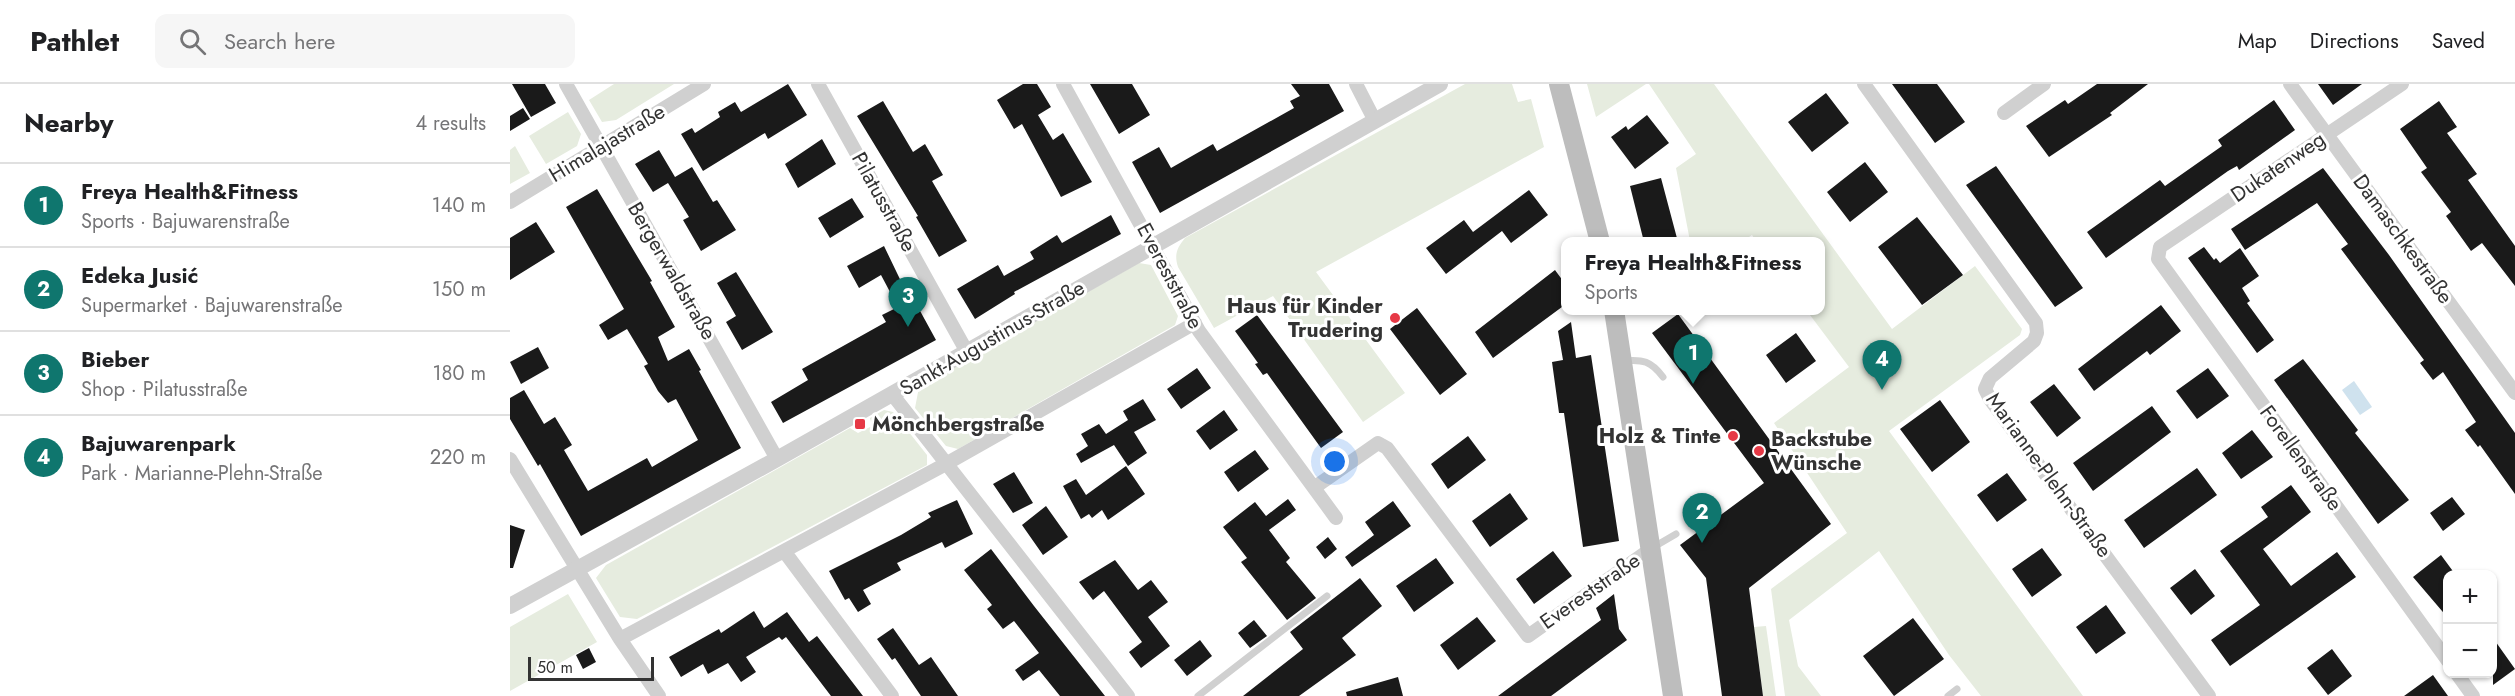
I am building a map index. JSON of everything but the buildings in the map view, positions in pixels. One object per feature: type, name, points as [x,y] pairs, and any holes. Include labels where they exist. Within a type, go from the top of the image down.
[{"type":"main road","points":[[1558,84],[1599,237]]},
{"type":"main road","points":[[1615,315],[1673,696]]},
{"type":"street","name":"Bergerwaldstraße","points":[[566,84],[777,459]]},
{"type":"street","name":"Himalajastraße","points":[[510,202],[704,84]]},
{"type":"street","name":"Pilatusstraße","points":[[818,84],[967,352]]},
{"type":"street","name":"Evereststraße","points":[[1063,84],[1154,245],[1195,323],[1336,518]]},
{"type":"street","points":[[1356,84],[1375,121]]},
{"type":"street","name":"Sankt-Augustinus-Straße","points":[[510,606],[777,459],[1440,84]]},
{"type":"street","name":"Marianne-Plehn-Straße","points":[[1864,84],[2036,323],[2037,333],[2034,341],[1990,378],[1984,389],[2209,696]]},
{"type":"street","points":[[2004,113],[2044,84]]},
{"type":"street","name":"Damaschkestraße","points":[[2290,84],[2515,393]]},
{"type":"street","name":"Dukatenweg","points":[[2158,253],[2160,247],[2402,84]]},
{"type":"street","name":"Forellenstraße","points":[[2158,253],[2158,259],[2443,654]]},
{"type":"street","points":[[620,639],[944,465],[1195,323]]},
{"type":"street","points":[[892,394],[944,465],[1128,696]]},
{"type":"street","name":"Evereststraße","points":[[1314,487],[1378,443],[1387,448],[1528,636],[1651,549]]},
{"type":"street","points":[[510,459],[620,639],[659,696]]},
{"type":"street","points":[[784,551],[892,696]]},
{"type":"street","points":[[2460,678],[2473,696]]},
{"type":"lane","points":[[1623,361],[1643,359],[1654,365],[1663,377]]},
{"type":"lane","points":[[1651,549],[1676,534]]},
{"type":"lane","points":[[1198,696],[1327,596]]},
{"type":"lane","points":[[1948,696],[1957,689]]},
{"type":"shaded area","points":[[614,84],[674,84],[616,120],[602,122],[589,100]]},
{"type":"shaded area","points":[[1465,84],[1512,84],[1518,102],[1531,99],[1544,147],[1316,272],[1405,393],[1363,422],[1273,296],[1214,328],[1178,267],[1177,251],[1185,238]]},
{"type":"shaded area","points":[[1587,84],[1646,84],[1596,117]]},
{"type":"shaded area","points":[[1649,84],[1714,84],[1892,329],[1975,266],[2022,329],[2020,335],[1889,431],[2083,696],[1981,696],[1949,655],[1879,551],[1789,620],[1798,666],[1821,696],[1785,696],[1771,589],[1847,533],[1774,423],[1849,367],[1810,315],[1825,315],[1825,237],[1753,237],[1752,235],[1749,237],[1689,237],[1676,168],[1696,154]]},
{"type":"shaded area","points":[[568,112],[581,134],[577,146],[546,164],[529,136]]},
{"type":"shaded area","points":[[515,146],[530,173],[510,184],[510,150]]},
{"type":"shaded area","points":[[1139,263],[1151,265],[1178,316],[1175,325],[958,449],[946,446],[915,408],[919,387]]},
{"type":"shaded area","points":[[884,410],[893,412],[927,455],[927,465],[637,619],[620,617],[596,578],[606,565],[850,428],[858,433],[872,426],[870,418]]},
{"type":"shaded area","points":[[568,594],[597,642],[510,691],[510,627]]},
{"type":"shaded area","points":[[1766,626],[1776,696],[1763,696],[1754,627]]},
{"type":"water","points":[[2354,381],[2372,407],[2360,415],[2342,390]]},
{"type":"place","name":"Haus für Kinder Trudering","points":[[1395,318]]},
{"type":"place","name":"Bieber","points":[[908,327]]},
{"type":"place","name":"Freya Health&Fitness","points":[[1693,384]]},
{"type":"place","name":"Bajuwarenpark","points":[[1882,390]]},
{"type":"place","name":"Mönchbergstraße","points":[[860,424]]},
{"type":"place","name":"Holz & Tinte","points":[[1733,436]]},
{"type":"place","name":"Backstube Wünsche","points":[[1759,451]]},
{"type":"place","name":"Edeka Jusić","points":[[1702,543]]}]
